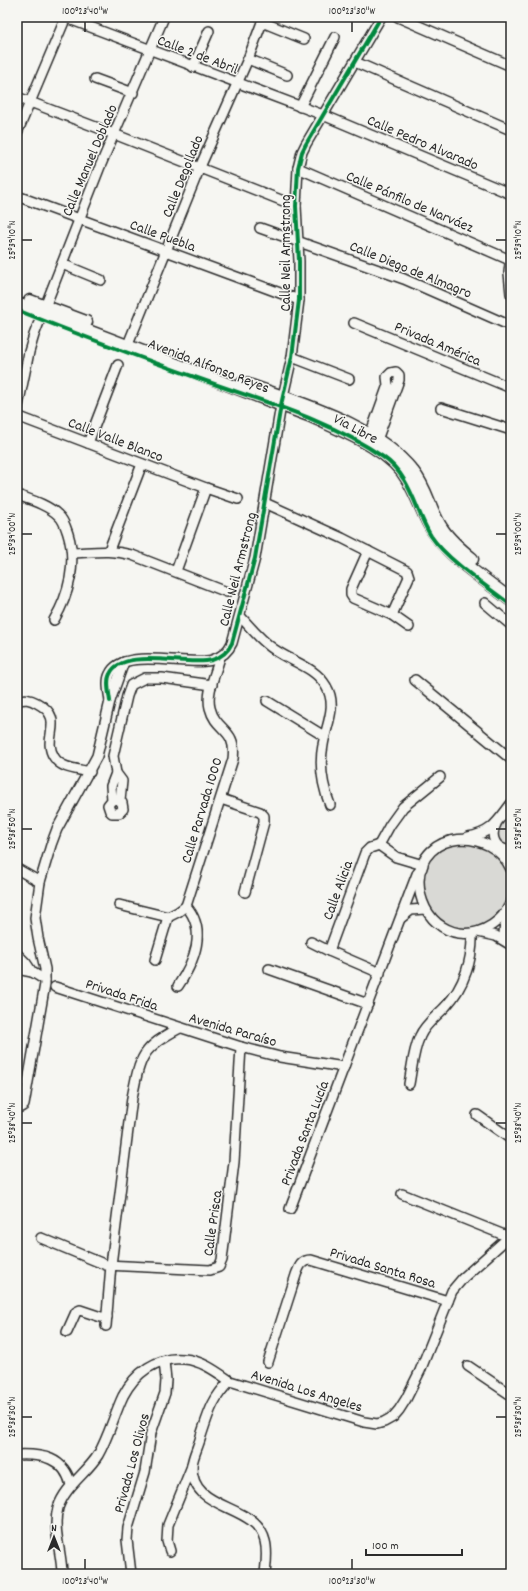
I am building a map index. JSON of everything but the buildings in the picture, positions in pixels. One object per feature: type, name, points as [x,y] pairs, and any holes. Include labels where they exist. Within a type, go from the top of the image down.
[{"type":"main road","name":"Avenida Alfonso Reyes","points":[[17,296],[44,310],[282,401],[349,434],[381,452],[390,459],[408,479],[428,522],[443,545],[511,600]]},
{"type":"main road","name":"Avenida Alfonso Reyes","points":[[17,304],[44,310]]},
{"type":"main road","name":"Avenida Alfonso Reyes","points":[[282,401],[314,408],[373,438],[396,453],[415,474],[439,523],[450,539],[462,551],[511,590]]},
{"type":"street","name":"Calle 2 de Abril","points":[[65,17],[150,51],[323,116]]},
{"type":"street","points":[[17,133],[65,17]]},
{"type":"street","name":"Calle Manuel Doblado","points":[[17,411],[29,352],[44,310],[114,134],[133,93],[164,17]]},
{"type":"street","points":[[398,17],[511,66]]},
{"type":"street","name":"Calle Neil Armstrong","points":[[220,657],[230,648],[255,558],[282,401],[292,357],[299,300],[299,241],[296,206],[298,168],[302,152],[355,62],[378,18]]},
{"type":"street","points":[[263,20],[304,39]]},
{"type":"street","name":"Calle Degollado","points":[[129,343],[200,167],[236,83],[248,59],[263,20]]},
{"type":"street","points":[[193,67],[209,31]]},
{"type":"street","points":[[300,107],[335,37]]},
{"type":"street","points":[[248,59],[287,75]]},
{"type":"street","points":[[355,62],[511,130]]},
{"type":"street","points":[[95,79],[133,93]]},
{"type":"street","points":[[17,97],[200,167],[296,206]]},
{"type":"street","name":"Calle Pedro Alvarado","points":[[323,116],[511,194]]},
{"type":"street","name":"Calle Pánfilo de Narváez","points":[[298,168],[510,257]]},
{"type":"street","name":"Calle Puebla","points":[[17,196],[299,300]]},
{"type":"street","name":"Calle Diego de Almagro","points":[[260,228],[404,279],[511,326]]},
{"type":"street","points":[[510,257],[509,273],[511,294]]},
{"type":"street","points":[[62,264],[101,280]]},
{"type":"street","name":"Privada América","points":[[354,323],[511,388]]},
{"type":"street","points":[[292,357],[350,379]]},
{"type":"street","points":[[88,443],[118,365]]},
{"type":"street","points":[[396,372],[399,375],[399,380],[373,438],[388,385],[388,377],[391,373],[396,372]]},
{"type":"street","points":[[441,408],[511,430]]},
{"type":"street","name":"Calle Valle Blanco","points":[[17,416],[238,499]]},
{"type":"street","points":[[109,550],[142,464]]},
{"type":"street","points":[[176,572],[206,488]]},
{"type":"street","points":[[17,495],[44,506],[59,515],[67,531],[72,554],[70,578],[60,610],[54,620]]},
{"type":"street","points":[[265,503],[407,571],[409,575],[392,615]]},
{"type":"street","points":[[72,554],[109,550],[132,555],[227,592]]},
{"type":"street","points":[[368,551],[351,589],[351,595],[353,598],[392,615],[409,627]]},
{"type":"street","points":[[485,603],[511,625]]},
{"type":"street","points":[[240,616],[264,642],[276,651],[316,673],[326,686],[331,696],[331,709],[321,755],[327,797],[330,805]]},
{"type":"street","points":[[17,1107],[22,1107],[24,1104],[45,982],[45,969],[35,918],[36,901],[40,882],[57,829],[90,772],[101,746],[110,701],[124,662],[138,659],[210,661],[220,657]]},
{"type":"street","name":"Calle Parvada 1000","points":[[186,906],[233,754],[230,736],[218,723],[210,709],[212,685],[220,657]]},
{"type":"street","points":[[116,800],[122,794],[122,779],[116,773],[113,756],[127,696],[132,685],[145,678],[162,678],[212,685]]},
{"type":"street","points":[[415,680],[511,759]]},
{"type":"street","points":[[17,701],[30,699],[48,710],[52,718],[51,744],[54,756],[63,765],[90,772]]},
{"type":"street","points":[[267,700],[324,736]]},
{"type":"street","name":"Calle Alicia","points":[[329,951],[365,853],[370,848],[378,845],[403,807],[440,777]]},
{"type":"street","points":[[220,799],[260,812],[264,816],[264,822],[245,892]]},
{"type":"street","points":[[511,804],[493,830],[494,841],[502,849],[511,850]]},
{"type":"street","points":[[344,1067],[415,878],[432,851],[439,846],[451,840],[485,833],[496,824]]},
{"type":"street","points":[[464,838],[480,841],[494,848],[506,860],[511,869]]},
{"type":"street","points":[[378,845],[396,857],[422,867]]},
{"type":"street","points":[[422,867],[420,887],[426,909],[436,922],[450,931],[490,934],[508,943]]},
{"type":"street","points":[[17,869],[40,882]]},
{"type":"street","points":[[475,932],[496,922],[504,915],[511,902]]},
{"type":"street","points":[[119,905],[168,917],[186,906],[191,912],[195,920],[197,942],[189,968],[178,986]]},
{"type":"street","points":[[400,919],[411,910],[426,909]]},
{"type":"street","points":[[155,960],[168,917]]},
{"type":"street","points":[[508,943],[504,927],[511,917]]},
{"type":"street","points":[[409,1084],[415,1050],[420,1035],[447,1005],[462,982],[470,960],[475,932]]},
{"type":"street","points":[[311,942],[380,973]]},
{"type":"street","points":[[17,954],[32,972],[45,982]]},
{"type":"street","points":[[17,969],[32,972]]},
{"type":"street","points":[[269,969],[368,1004]]},
{"type":"street","name":"Privada Frida","points":[[55,987],[180,1028]]},
{"type":"street","name":"Avenida Paraíso","points":[[67,1332],[76,1312],[80,1310],[101,1317],[107,1321],[111,1265],[132,1098],[138,1072],[143,1057],[148,1049],[162,1038],[180,1028],[241,1047],[280,1057],[344,1067]]},
{"type":"street","name":"Calle Prisca","points":[[41,1238],[106,1265],[210,1270],[216,1269],[222,1260],[234,1162],[241,1047]]},
{"type":"street","name":"Privada Santa Lucía","points":[[290,1209],[344,1067]]},
{"type":"street","points":[[477,1115],[511,1139]]},
{"type":"street","points":[[402,1194],[510,1236]]},
{"type":"street","name":"Avenida Los Angeles","points":[[170,1551],[167,1541],[168,1525],[192,1465],[211,1406],[220,1392],[230,1381],[364,1422],[377,1424],[393,1418],[409,1394],[420,1371],[452,1291],[458,1283],[510,1236]]},
{"type":"street","name":"Privada Santa Rosa","points":[[268,1362],[298,1268],[304,1261],[311,1260],[448,1301]]},
{"type":"street","points":[[62,1574],[56,1522],[61,1501],[72,1485],[98,1456],[123,1397],[137,1375],[145,1369],[164,1361],[181,1359],[191,1361],[211,1369],[230,1381]]},
{"type":"street","name":"Privada Los Olivos","points":[[131,1574],[127,1540],[128,1528],[143,1480],[151,1433],[165,1393],[166,1380],[164,1361]]},
{"type":"street","points":[[468,1366],[511,1395]]},
{"type":"street","points":[[17,1455],[37,1455],[49,1458],[61,1466],[72,1485]]},
{"type":"street","points":[[192,1465],[197,1487],[204,1496],[249,1518],[261,1530],[267,1548],[265,1574]]},
{"type":"shaded area","points":[[511,811],[511,847],[499,844],[498,830],[501,823]]},
{"type":"shaded area","points":[[466,842],[483,846],[497,855],[506,869],[510,886],[506,903],[497,917],[483,926],[466,930],[449,926],[435,917],[426,903],[422,886],[426,869],[435,855],[449,846]]},
{"type":"cycle path","points":[[110,701],[108,680],[110,674],[117,666],[128,661],[141,659],[188,661],[212,660],[224,654],[232,643],[255,558],[281,405],[292,357],[299,300],[299,261],[296,206],[298,168],[302,152],[306,144],[381,17]]},
{"type":"cycle path","name":"Via Libre","points":[[17,310],[133,355],[273,404],[319,422],[363,444],[383,457],[400,474],[412,494],[425,526],[438,545],[468,573],[511,605]]}]
